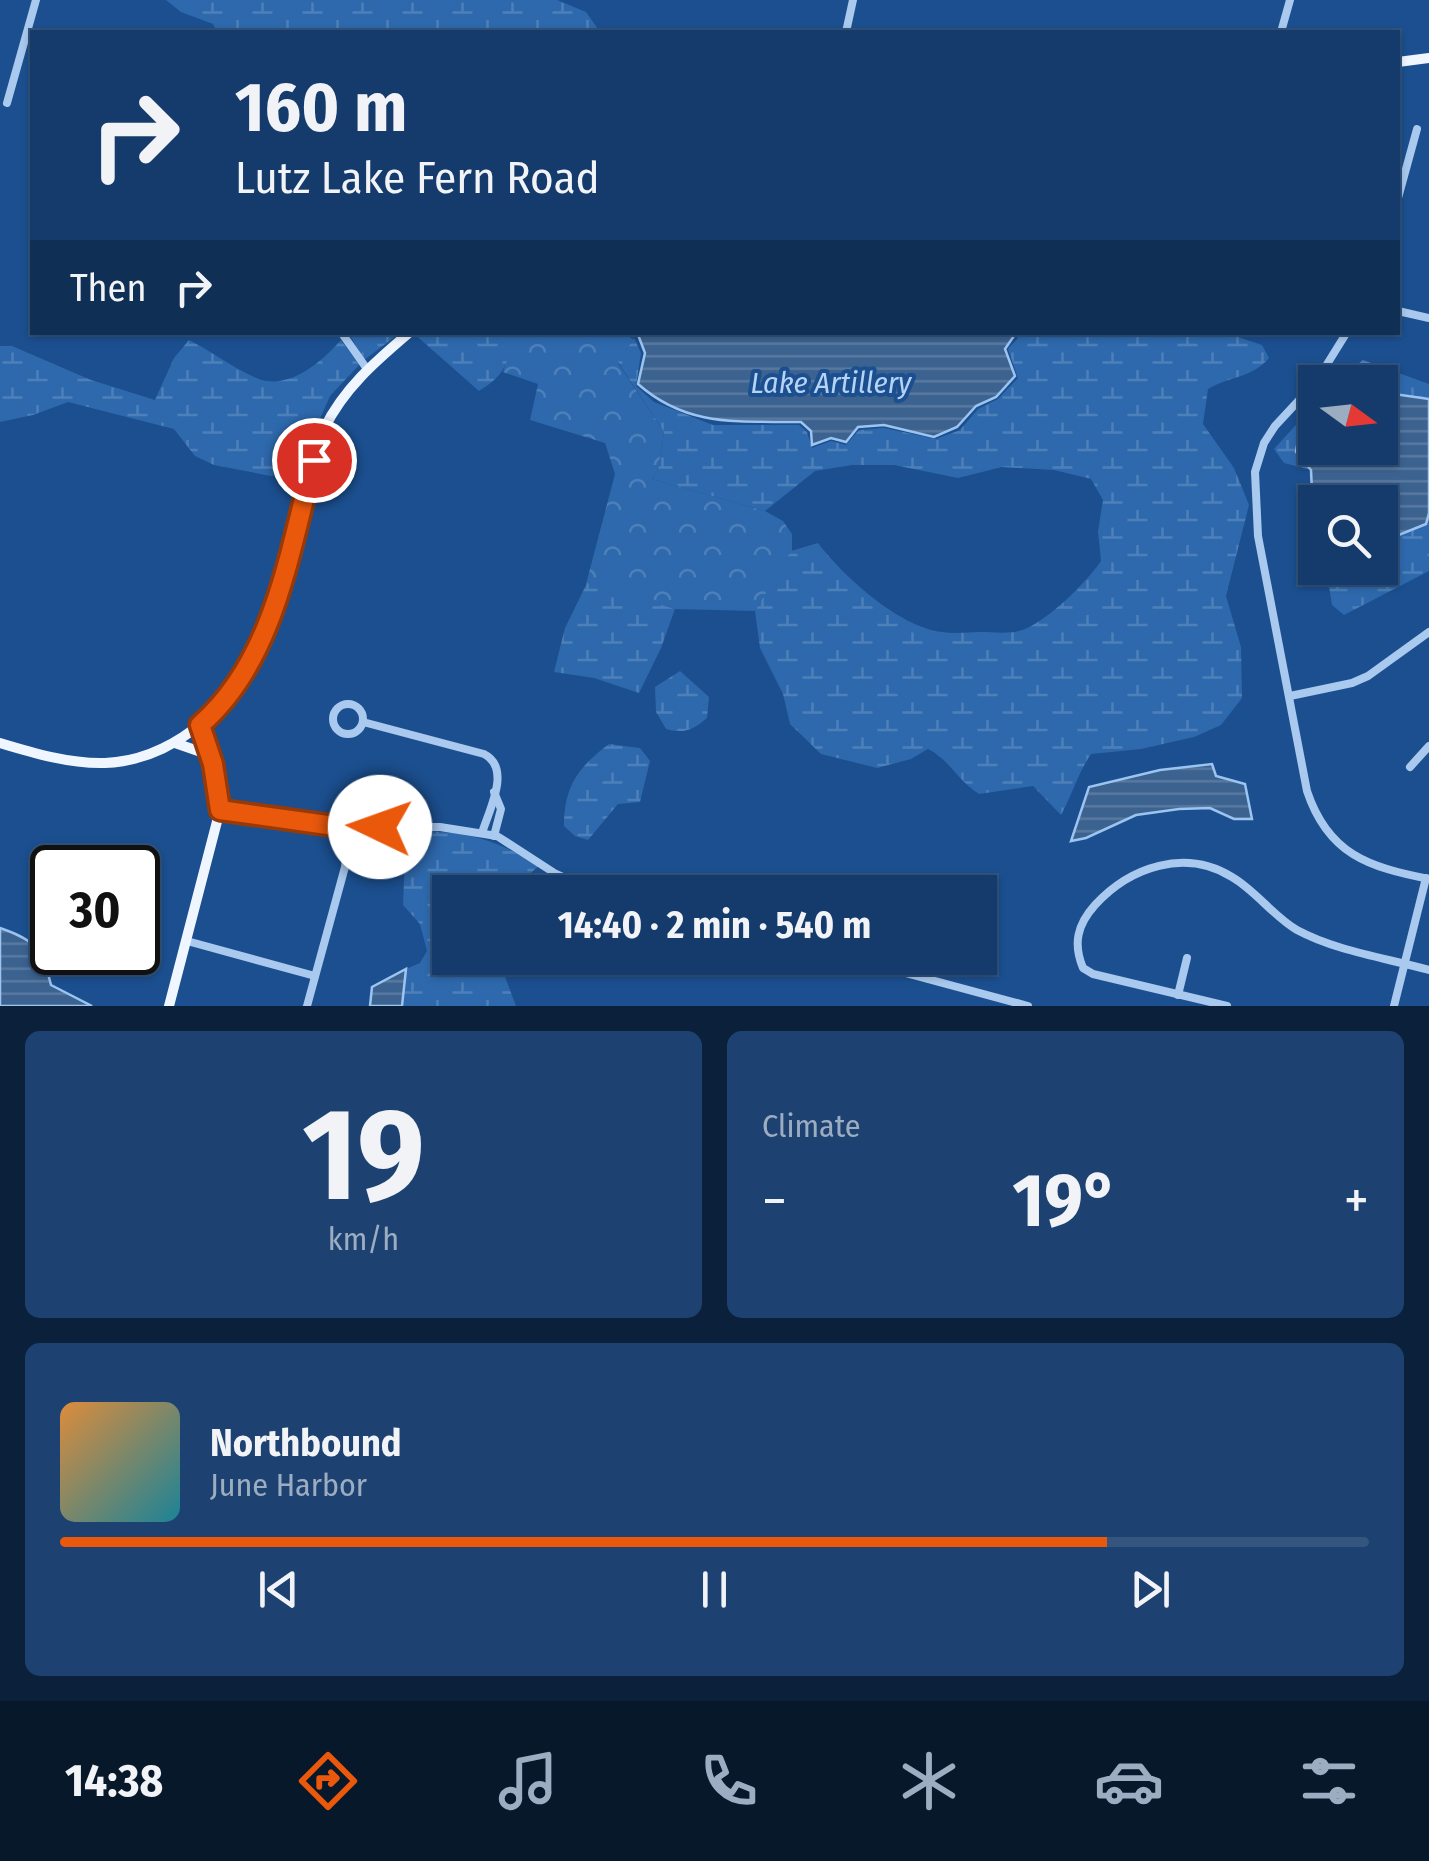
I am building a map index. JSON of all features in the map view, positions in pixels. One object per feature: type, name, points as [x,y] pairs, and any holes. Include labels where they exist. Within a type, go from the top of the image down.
[{"type":"main road","points":[[1400,62],[1429,58]]},
{"type":"main road","points":[[0,744],[60,758],[111,762],[174,743],[200,725],[232,693],[253,659],[267,625],[323,432],[340,400],[367,369],[407,335]]},
{"type":"main road","points":[[169,1006],[220,810],[213,764],[200,725]]},
{"type":"main road","points":[[174,743],[201,752],[213,764]]},
{"type":"street","points":[[8,103],[36,0]]},
{"type":"street","points":[[846,30],[853,0]]},
{"type":"street","points":[[1282,30],[1290,0]]},
{"type":"street","points":[[1400,191],[1417,129]]},
{"type":"street","points":[[1400,311],[1429,318]]},
{"type":"street","points":[[343,335],[367,369]]},
{"type":"street","points":[[1326,365],[1345,335]]},
{"type":"street","points":[[1298,402],[1264,442],[1255,472],[1258,536],[1307,791],[1322,826],[1350,854],[1366,863],[1428,878],[1394,1006]]},
{"type":"street","points":[[1290,696],[1352,684],[1429,632]]},
{"type":"street","points":[[350,704],[362,712],[362,722],[358,731],[343,734],[335,728],[333,714],[340,706],[350,704]]},
{"type":"street","points":[[362,722],[490,756],[498,767],[482,833]]},
{"type":"street","points":[[1410,767],[1429,746]]},
{"type":"street","points":[[494,792],[500,809],[494,836]]},
{"type":"street","points":[[220,810],[349,828],[440,827],[482,833],[520,849],[558,875]]},
{"type":"street","points":[[306,1006],[345,867],[349,828]]},
{"type":"street","points":[[1227,1006],[1093,974],[1083,968],[1076,944],[1086,916],[1126,877],[1176,863],[1200,864],[1232,877],[1297,930],[1429,970]]},
{"type":"street","points":[[187,941],[315,976]]},
{"type":"street","points":[[1178,994],[1187,958]]},
{"type":"street","points":[[913,975],[1028,1006]]},
{"type":"green space","points":[[166,0],[557,0],[586,12],[599,30],[216,30],[213,24],[181,12]]},
{"type":"green space","points":[[350,335],[397,335],[364,360]]},
{"type":"green space","points":[[415,335],[514,335],[504,367],[479,391]]},
{"type":"green space","points":[[514,335],[626,335],[633,339],[618,363],[664,432],[658,470],[652,479],[765,511],[783,521],[792,534],[792,551],[755,611],[675,609],[586,584],[615,474],[605,443],[530,420],[538,384],[503,372]]},
{"type":"green space","points":[[1016,335],[1232,335],[1262,345],[1269,358],[1248,373],[1208,389],[1203,424],[1234,468],[1249,505],[1226,596],[1241,647],[1242,698],[1221,725],[1194,737],[1141,749],[1091,754],[1061,815],[1033,786],[979,794],[928,749],[911,759],[877,768],[821,754],[790,724],[783,694],[760,648],[755,611],[791,551],[818,543],[873,598],[908,621],[947,633],[1019,631],[1064,602],[1101,561],[1098,531],[1103,500],[1091,479],[1054,470],[1002,467],[958,478],[894,465],[852,465],[815,471],[765,511],[652,479],[658,470],[664,432],[618,362],[634,338],[641,353],[636,386],[654,402],[713,425],[799,425],[807,432],[812,448],[831,441],[846,445],[859,430],[884,428],[936,439],[960,430],[978,409],[998,399],[1018,378],[1008,349],[1018,338]]},
{"type":"green space","points":[[189,340],[239,370],[267,381],[299,375],[341,340],[359,365],[330,396],[297,471],[271,476],[214,465],[195,456],[174,429],[68,402],[0,422],[0,346],[12,346],[91,380],[155,400],[174,358]]},
{"type":"green space","points":[[1398,373],[1429,384],[1429,399],[1398,396]]},
{"type":"green space","points":[[1298,423],[1298,465],[1309,465],[1311,470],[1284,463],[1274,449]]},
{"type":"green space","points":[[1429,513],[1429,571],[1344,615],[1332,605],[1329,585],[1398,585],[1398,534],[1426,524]]},
{"type":"green space","points":[[587,583],[675,609],[639,693],[594,678],[554,672],[565,628]]},
{"type":"green space","points":[[680,671],[709,697],[707,718],[683,731],[666,729],[656,712],[655,687]]},
{"type":"green space","points":[[609,744],[640,748],[650,761],[640,802],[618,804],[588,840],[575,836],[564,826],[567,800],[581,770]]},
{"type":"green space","points":[[406,831],[475,837],[538,866],[529,875],[432,875],[432,975],[504,975],[516,1006],[402,1006],[406,969],[420,963],[427,951],[420,924],[403,905]]},
{"type":"water","name":"Lake Artillery","points":[[638,335],[1012,335],[1005,349],[1015,376],[996,397],[976,406],[957,427],[934,437],[884,425],[858,427],[846,442],[831,438],[812,445],[811,431],[801,422],[715,419],[695,415],[657,398],[638,384],[645,353]]},
{"type":"water","points":[[1398,395],[1429,399],[1426,524],[1398,535],[1398,485],[1312,485],[1307,465],[1398,465]]},
{"type":"water","points":[[1212,764],[1216,776],[1245,784],[1252,819],[1234,819],[1210,808],[1179,809],[1136,815],[1071,841],[1089,787],[1160,770]]},
{"type":"water","points":[[0,928],[30,942],[30,975],[48,975],[51,985],[92,1006],[0,1006]]},
{"type":"water","points":[[406,969],[402,1006],[370,1006],[372,987]]},
{"type":"route","points":[[314,460],[267,625],[253,659],[232,693],[200,725],[213,764],[220,810],[349,828],[380,827]]}]
